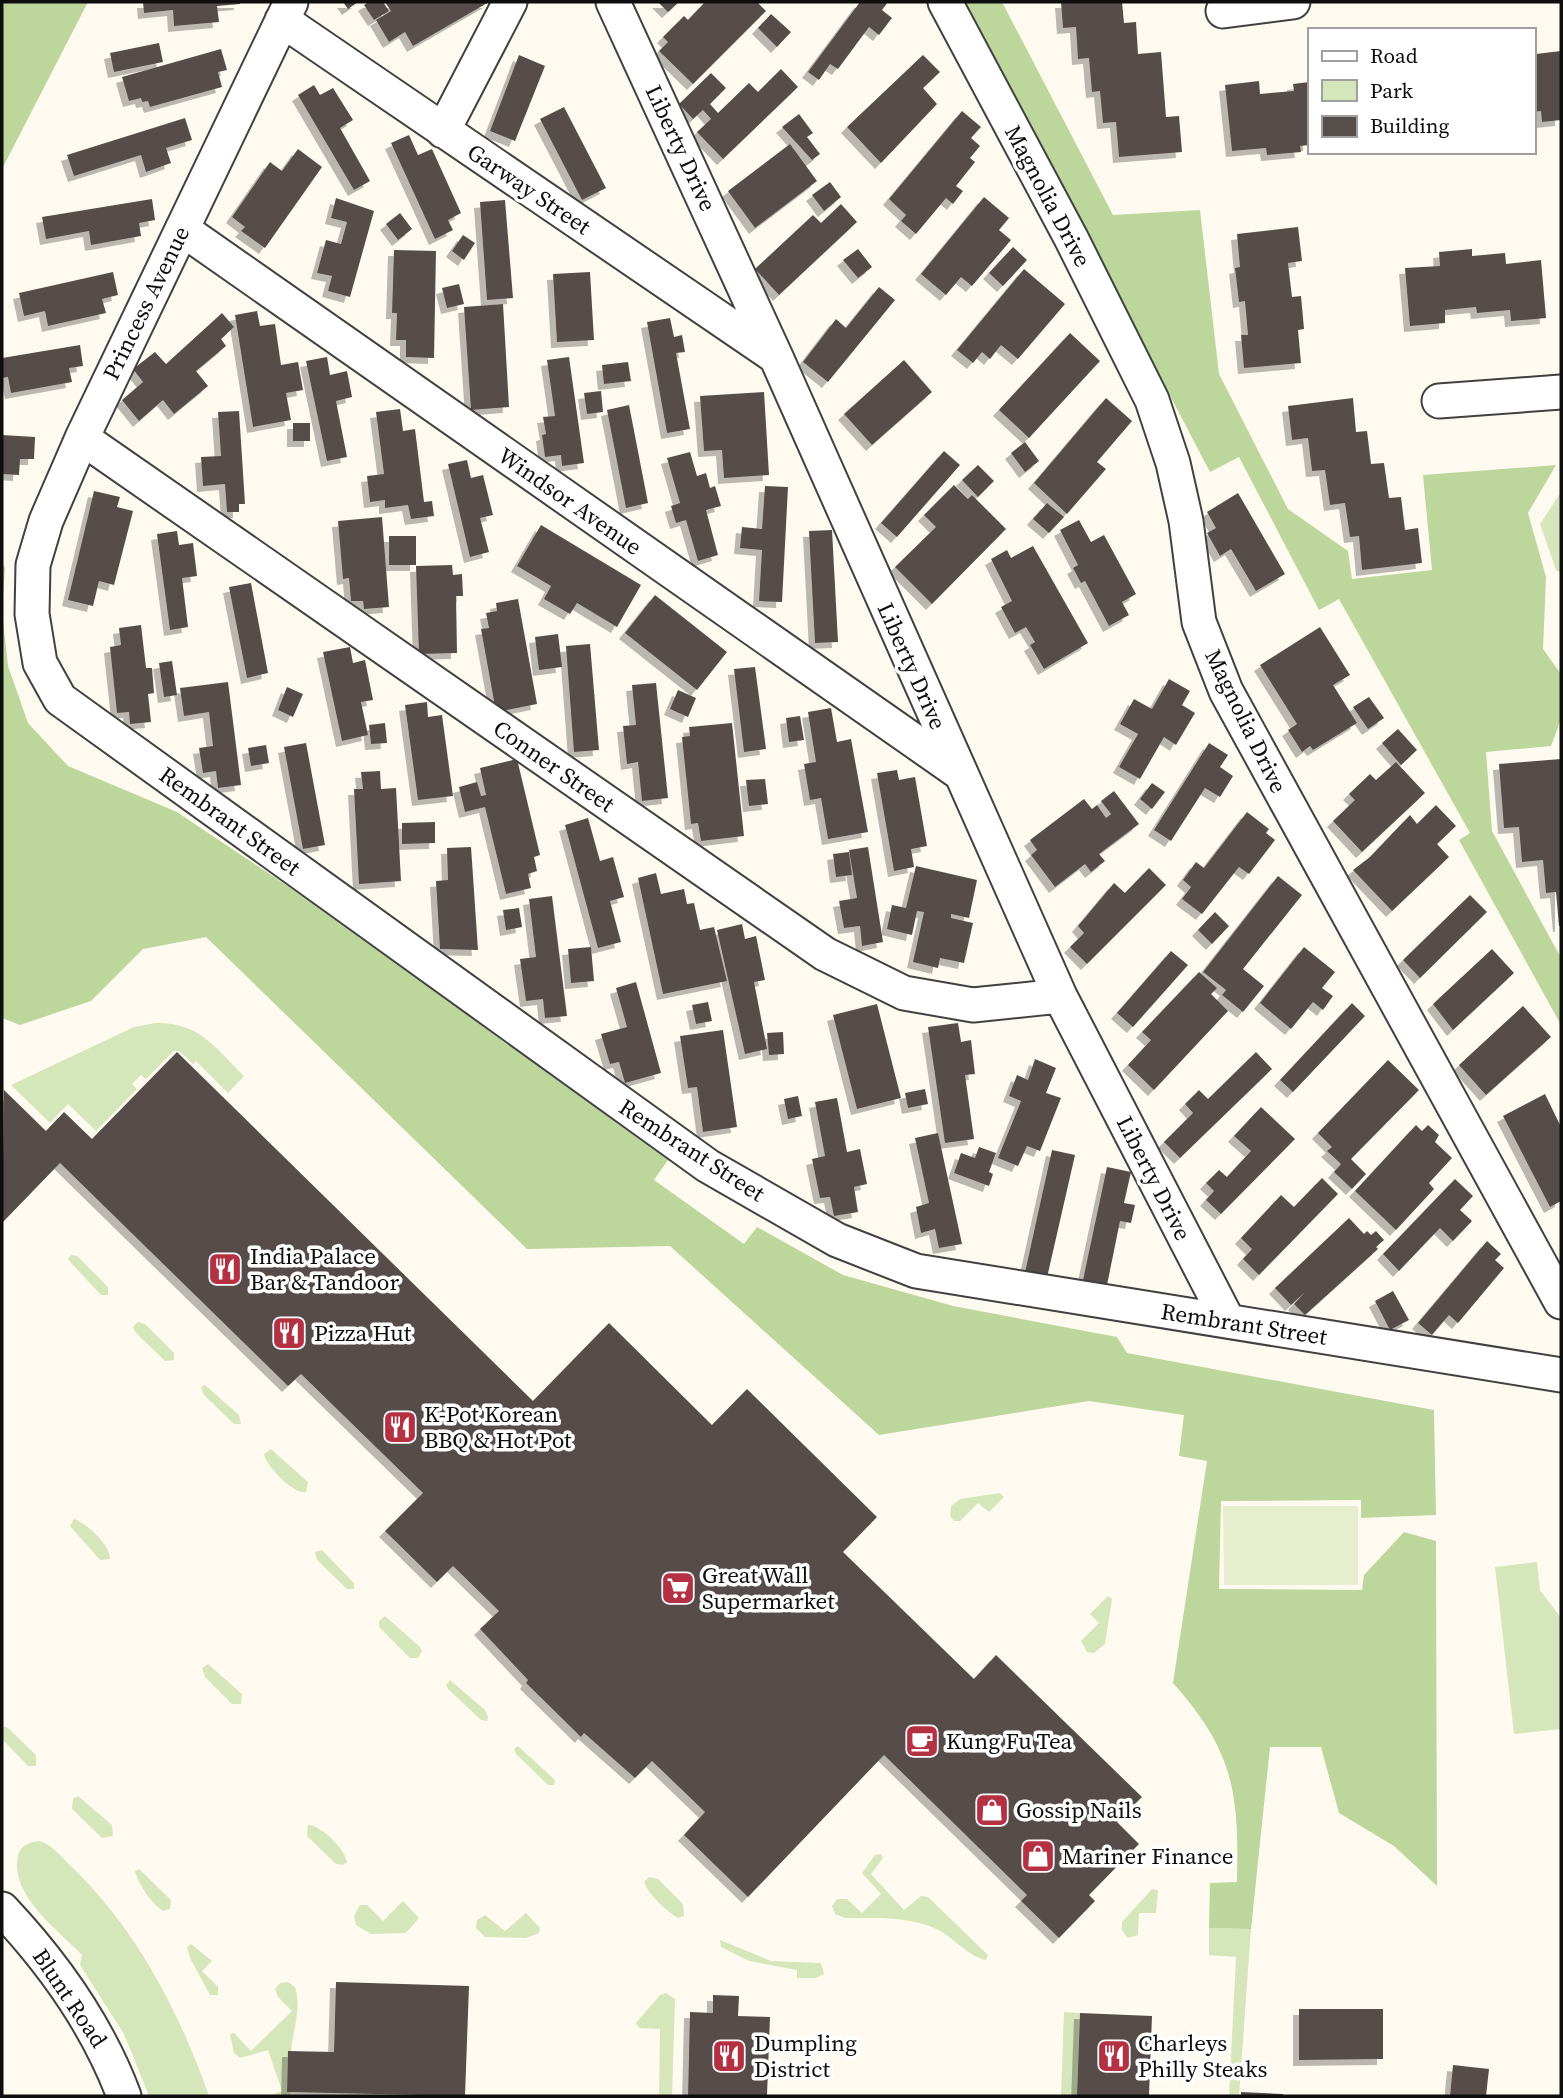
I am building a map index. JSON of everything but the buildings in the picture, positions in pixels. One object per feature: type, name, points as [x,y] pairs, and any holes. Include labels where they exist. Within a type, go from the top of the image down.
[{"type":"street","points":[[443,131],[510,2]]},
{"type":"street","name":"Liberty Drive","points":[[613,2],[776,357],[958,772],[1060,996],[1228,1321]]},
{"type":"street","name":"Magnolia Drive","points":[[945,2],[1072,238],[1152,400],[1173,463],[1186,521],[1199,622],[1226,691],[1561,1302]]},
{"type":"street","points":[[1223,11],[1293,2]]},
{"type":"street","name":"Garway Street","points":[[286,11],[443,131],[776,357]]},
{"type":"street","name":"Princess Avenue","points":[[32,614],[33,565],[46,521],[82,438],[286,11]]},
{"type":"street","name":"Windsor Avenue","points":[[182,229],[958,772]]},
{"type":"street","points":[[1439,401],[1561,391]]},
{"type":"street","name":"Conner Street","points":[[82,438],[825,954],[904,993],[973,1005],[1060,996]]},
{"type":"street","name":"Rembrant Street","points":[[32,614],[40,663],[60,699],[708,1166],[836,1240],[916,1271],[1561,1375]]},
{"type":"street","name":"Blunt Road","points":[[2,1909],[26,1934],[89,2019],[111,2062],[124,2096]]},
{"type":"green space","points":[[2,2],[88,2],[2,169]]},
{"type":"green space","points":[[964,2],[1002,2],[1113,215],[1200,210],[1219,374],[1288,509],[1348,551],[1352,579],[1432,570],[1423,475],[1556,465],[1528,513],[1546,577],[1543,649],[1561,674],[1561,719],[1551,746],[1486,752],[1492,831],[1561,958],[1561,1025],[1459,840],[1470,833],[1339,599],[1319,610],[1239,457],[1210,472]]},
{"type":"green space","points":[[1561,492],[1561,573],[1556,570],[1540,524]]},
{"type":"green space","points":[[2,563],[5,568],[2,611]]},
{"type":"green space","points":[[2,611],[8,666],[28,723],[68,766],[177,812],[301,895],[668,1160],[654,1180],[744,1244],[757,1227],[843,1275],[953,1306],[1117,1337],[1127,1353],[1434,1410],[1436,1515],[1361,1518],[1361,1500],[1221,1501],[1219,1589],[1362,1590],[1364,1575],[1404,1532],[1436,1541],[1437,1886],[1394,1846],[1339,1813],[1321,1747],[1270,1747],[1251,1929],[1209,1928],[1210,1883],[1237,1882],[1236,1823],[1234,1798],[1221,1753],[1209,1731],[1173,1683],[1207,1461],[1179,1456],[1184,1415],[1089,1401],[879,1435],[670,1246],[527,1249],[206,937],[143,949],[91,1001],[20,1025],[2,1018]]},
{"type":"green space","points":[[156,1023],[185,1027],[196,1032],[215,1046],[244,1076],[228,1093],[196,1061],[193,1064],[179,1051],[174,1051],[146,1079],[141,1075],[132,1084],[137,1089],[96,1131],[68,1104],[50,1123],[11,1085],[134,1027]]},
{"type":"green space","points":[[71,1255],[77,1256],[108,1287],[108,1295],[101,1295],[72,1264],[68,1259]]},
{"type":"green space","points":[[138,1322],[145,1324],[174,1353],[174,1360],[165,1361],[135,1332],[133,1327]]},
{"type":"green space","points":[[205,1385],[239,1415],[241,1424],[234,1424],[204,1395],[201,1387]]},
{"type":"green space","points":[[271,1449],[308,1482],[306,1492],[295,1489],[275,1472],[264,1454]]},
{"type":"green space","points":[[1000,1493],[1004,1497],[989,1512],[978,1503],[960,1521],[954,1521],[950,1516],[951,1506],[960,1499]]},
{"type":"green space","points":[[1223,1506],[1358,1506],[1358,1585],[1224,1585]]},
{"type":"green space","points":[[74,1519],[97,1536],[107,1548],[110,1559],[100,1560],[70,1526]]},
{"type":"green space","points":[[322,1550],[354,1583],[354,1589],[347,1589],[317,1560],[315,1552]]},
{"type":"green space","points":[[1537,1562],[1540,1590],[1561,1618],[1561,1729],[1514,1734],[1495,1567]]},
{"type":"green space","points":[[1108,1596],[1112,1599],[1105,1644],[1094,1653],[1087,1652],[1081,1641],[1099,1623],[1090,1614]]},
{"type":"green space","points":[[385,1616],[420,1647],[422,1651],[418,1658],[410,1658],[379,1627],[379,1621]]},
{"type":"green space","points":[[208,1664],[242,1694],[241,1704],[232,1704],[205,1677],[202,1668]]},
{"type":"green space","points":[[450,1680],[485,1710],[487,1721],[481,1720],[448,1689],[446,1685]]},
{"type":"green space","points":[[2,1726],[8,1728],[36,1755],[36,1766],[28,1766],[2,1739]]},
{"type":"green space","points":[[518,1746],[555,1780],[554,1785],[548,1785],[516,1754],[514,1749]]},
{"type":"green space","points":[[78,1796],[112,1825],[113,1836],[102,1838],[72,1809],[73,1799]]},
{"type":"green space","points":[[308,1825],[332,1839],[347,1862],[343,1865],[336,1864],[307,1836]]},
{"type":"green space","points":[[39,1841],[57,1852],[95,1891],[136,1945],[170,2003],[209,2096],[149,2096],[124,2034],[80,1965],[82,1955],[38,1911],[21,1884],[17,1870],[19,1853],[26,1845]]},
{"type":"green space","points":[[881,1854],[883,1858],[871,1874],[904,1910],[921,1896],[928,1897],[988,1955],[986,1960],[973,1955],[941,1931],[924,1924],[890,1918],[845,1918],[835,1914],[832,1906],[837,1899],[847,1899],[862,1913],[881,1894],[862,1873],[875,1855]]},
{"type":"green space","points":[[139,1869],[171,1900],[170,1909],[163,1911],[150,1899],[135,1871]]},
{"type":"green space","points":[[649,1877],[658,1879],[683,1904],[684,1916],[678,1918],[653,1897],[644,1882]]},
{"type":"green space","points":[[1152,1889],[1158,1890],[1156,1913],[1139,1913],[1138,1935],[1128,1938],[1122,1930],[1122,1922]]},
{"type":"green space","points":[[403,1901],[419,1918],[406,1933],[371,1934],[356,1925],[354,1916],[360,1905],[367,1905],[383,1921]]},
{"type":"green space","points":[[526,1913],[540,1928],[539,1933],[526,1938],[485,1937],[476,1928],[477,1920],[485,1915],[505,1931]]},
{"type":"green space","points":[[1209,1928],[1251,1929],[1239,2096],[1229,2096],[1236,1957],[1209,1955]]},
{"type":"green space","points":[[720,1940],[771,1961],[821,1963],[824,1974],[816,1978],[797,1978],[797,1970],[749,1961],[721,1947]]},
{"type":"green space","points":[[191,1944],[212,1961],[202,1971],[218,1987],[218,1995],[210,1995],[190,1958],[187,1947]]},
{"type":"green space","points":[[288,1982],[295,1987],[298,2003],[291,2051],[288,2052],[287,2092],[290,2092],[290,2096],[269,2096],[282,2091],[268,2050],[240,2058],[234,2053],[230,2034],[234,2033],[251,2051],[292,2011],[278,1997],[275,1989],[280,1983]]},
{"type":"green space","points":[[666,1993],[675,1999],[672,2096],[659,2096],[660,2029],[639,2028],[636,2023],[660,1995]]},
{"type":"green space","points":[[1064,2012],[1080,2013],[1077,2096],[1061,2096]]},
{"type":"place","name":"India Palace Bar & Tandoor","points":[[225,1269]]},
{"type":"place","name":"Pizza Hut","points":[[289,1333]]},
{"type":"place","name":"K-Pot Korean BBQ & Hot Pot","points":[[400,1427]]},
{"type":"place","name":"Great Wall Supermarket","points":[[678,1588]]},
{"type":"place","name":"Kung Fu Tea","points":[[922,1741]]},
{"type":"place","name":"Gossip Nails","points":[[992,1810]]},
{"type":"place","name":"Mariner Finance","points":[[1038,1856]]},
{"type":"place","name":"Dumpling District","points":[[729,2056]]},
{"type":"place","name":"Charleys Philly Steaks","points":[[1114,2056]]}]
